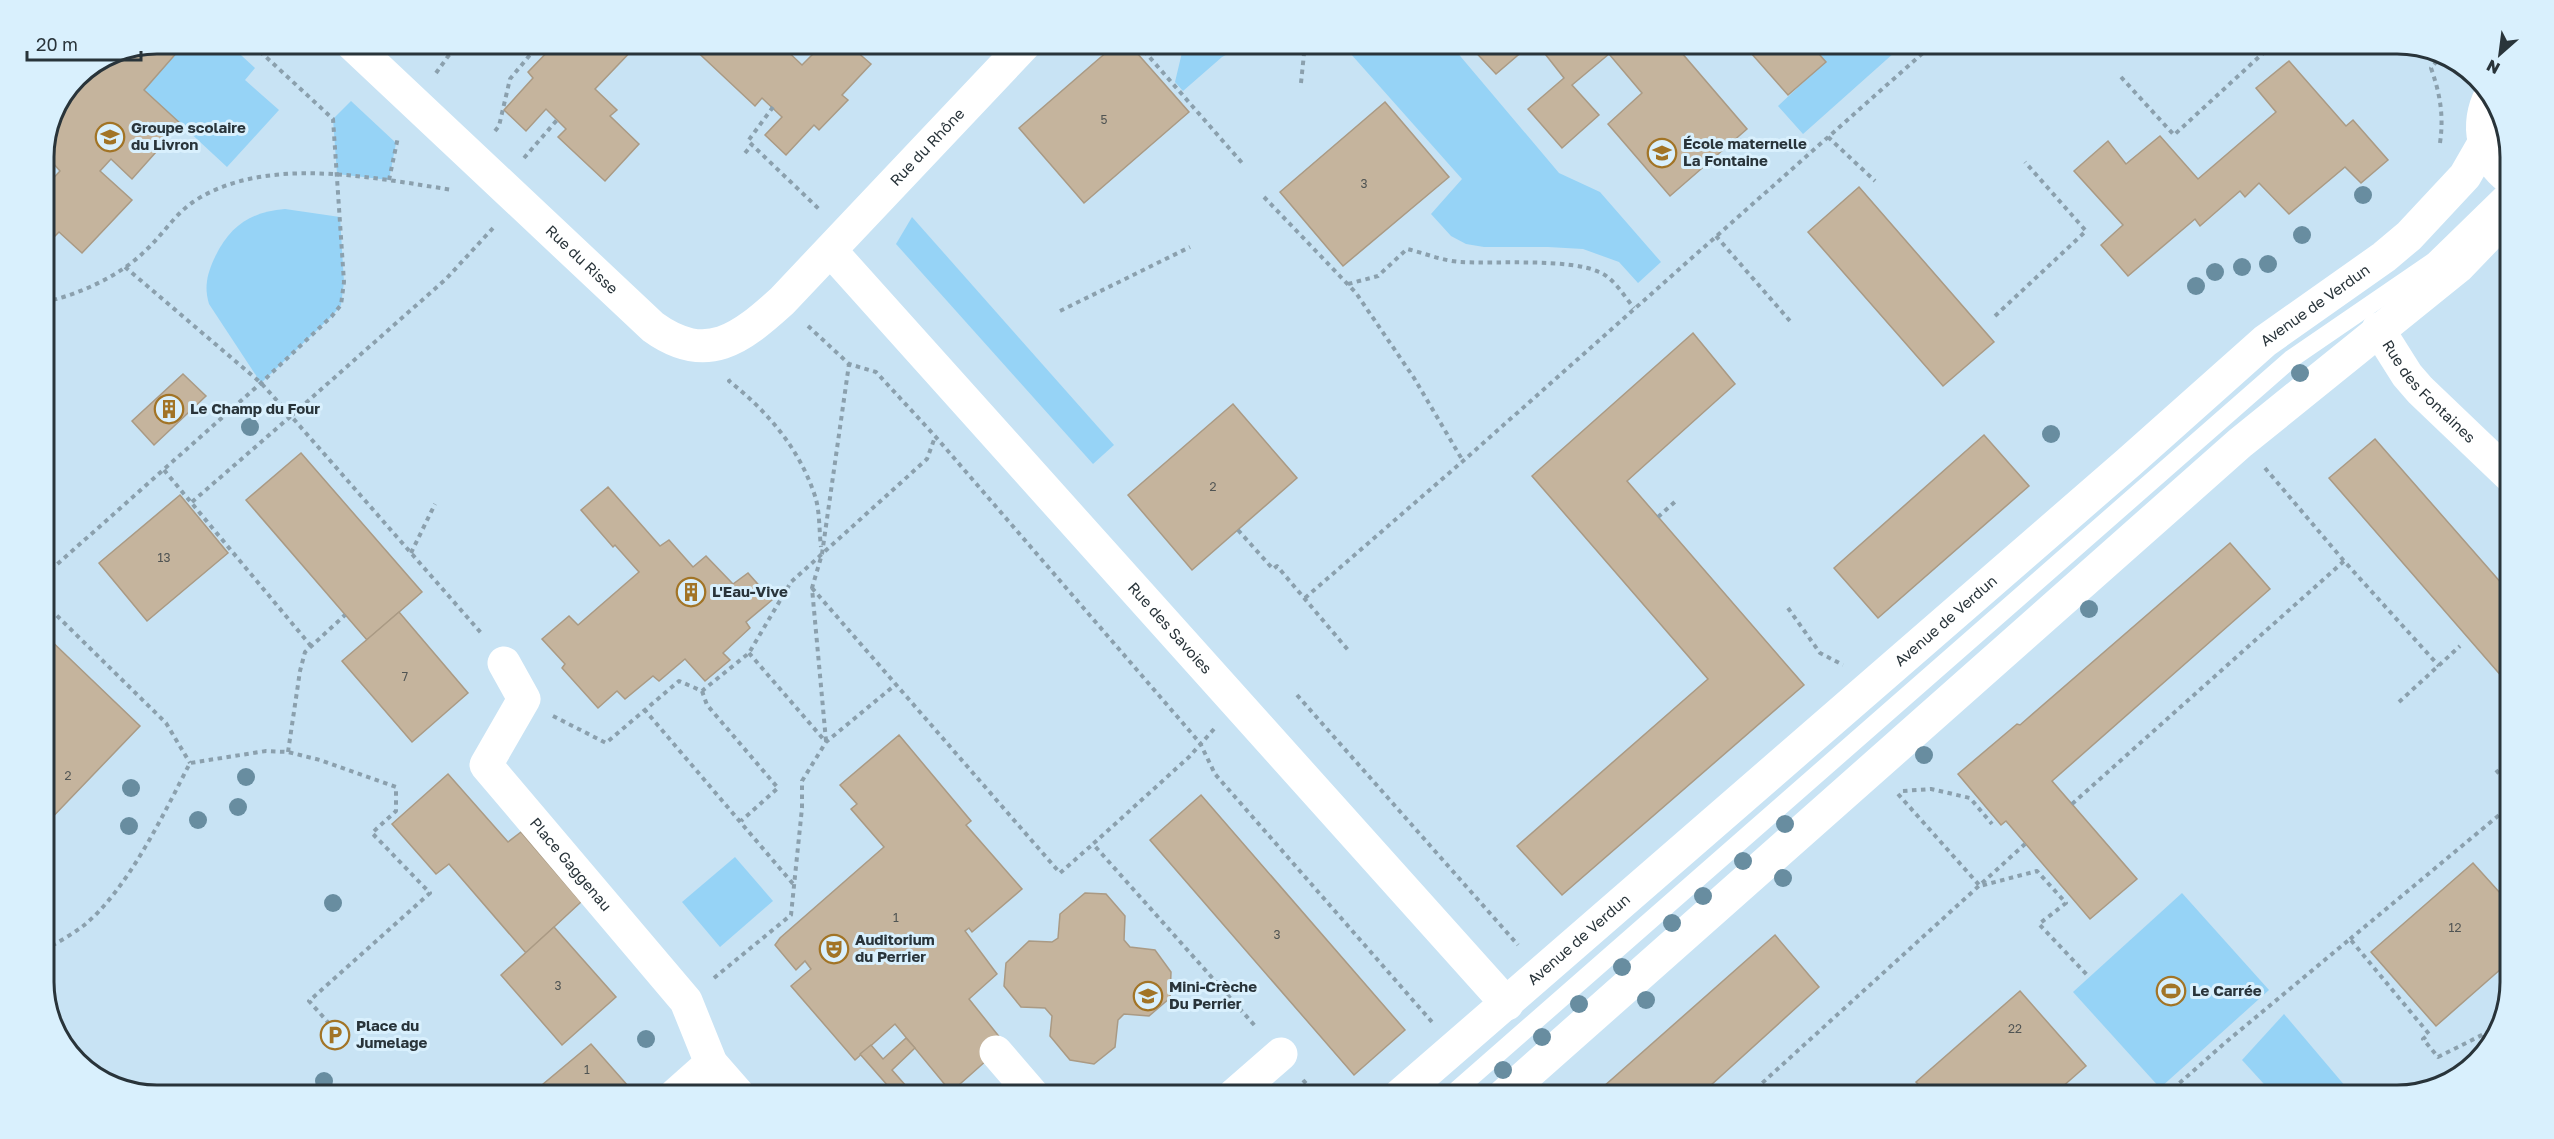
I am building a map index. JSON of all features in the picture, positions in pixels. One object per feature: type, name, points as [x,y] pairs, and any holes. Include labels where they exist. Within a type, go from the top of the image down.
[{"type":"street","name":"Rue du Risse","points":[[363,54],[653,327],[676,340],[710,345],[726,342],[750,329],[782,301],[839,243]]},
{"type":"street","name":"Rue du Rhône","points":[[839,243],[1016,54]]},
{"type":"street","points":[[2486,105],[2482,122],[2484,143],[2500,169]]},
{"type":"street","name":"Avenue de Verdun","points":[[1412,1085],[2128,463],[2240,362],[2403,241],[2465,176],[2484,143]]},
{"type":"street","points":[[1515,1085],[2240,443],[2378,329],[2458,267],[2500,223]]},
{"type":"street","name":"Rue des Savoies","points":[[839,243],[1239,706],[1507,1004]]},
{"type":"street","name":"Rue des Fontaines","points":[[2378,329],[2407,375],[2420,390],[2500,466]]},
{"type":"street","points":[[504,663],[524,699]]},
{"type":"street","name":"Place Gaggenau","points":[[524,699],[486,765],[686,1001],[711,1063],[730,1085]]},
{"type":"street","points":[[996,1052],[1024,1085]]},
{"type":"street","points":[[1245,1085],[1281,1054]]},
{"type":"street","points":[[686,1085],[711,1063]]},
{"type":"lane","name":"Avenue de Verdun","points":[[1462,1085],[2291,359],[2434,261],[2500,197]]},
{"type":"path","points":[[54,567],[261,383],[332,316],[340,305],[344,282],[333,119],[263,54]]},
{"type":"path","points":[[472,156],[499,126],[510,79],[531,54]]},
{"type":"path","points":[[1147,54],[1243,164]]},
{"type":"path","points":[[1301,83],[1304,54]]},
{"type":"path","points":[[1305,598],[1922,54]]},
{"type":"path","points":[[2121,77],[2174,135],[2262,54]]},
{"type":"path","points":[[2436,62],[2431,68],[2441,94],[2443,124],[2439,150]]},
{"type":"path","points":[[773,107],[748,141],[839,243]]},
{"type":"path","points":[[192,502],[461,265],[557,120]]},
{"type":"path","points":[[1828,136],[1875,181]]},
{"type":"path","points":[[745,153],[752,145]]},
{"type":"path","points":[[1995,316],[2086,231],[2025,162]]},
{"type":"path","points":[[54,298],[92,285],[125,267],[146,251],[192,202],[217,190],[267,177],[337,174],[460,191]]},
{"type":"path","points":[[1264,197],[1348,284],[1414,378],[1463,461]]},
{"type":"path","points":[[1716,236],[1790,321]]},
{"type":"path","points":[[1060,311],[1190,247]]},
{"type":"path","points":[[1348,284],[1378,276],[1407,249],[1458,262],[1560,265],[1599,272],[1610,279],[1634,308]]},
{"type":"path","points":[[125,267],[261,383],[499,652],[504,663]]},
{"type":"path","points":[[782,301],[849,364],[876,372],[935,436],[1200,743],[1215,774],[1438,1029]]},
{"type":"path","points":[[826,742],[812,588],[822,554],[849,364]]},
{"type":"path","points":[[739,374],[729,381],[756,402],[776,424],[791,446],[815,497],[822,554]]},
{"type":"path","points":[[702,691],[748,653],[791,582],[927,459],[935,436]]},
{"type":"path","points":[[2240,443],[2439,666]]},
{"type":"path","points":[[164,470],[311,646]]},
{"type":"path","points":[[1658,517],[1678,499]]},
{"type":"path","points":[[411,553],[435,504]]},
{"type":"path","points":[[1238,530],[1273,570],[1276,566],[1348,650]]},
{"type":"path","points":[[2072,804],[2344,561]]},
{"type":"path","points":[[812,588],[1060,873],[1189,757],[1200,743],[1239,706]]},
{"type":"path","points":[[1788,608],[1820,653],[1846,667]]},
{"type":"path","points":[[54,613],[166,723],[190,763]]},
{"type":"path","points":[[288,752],[305,652],[345,615]]},
{"type":"path","points":[[2399,702],[2460,646]]},
{"type":"path","points":[[748,653],[826,742]]},
{"type":"path","points":[[524,699],[561,721],[606,743],[679,681],[702,691],[707,705],[778,788],[741,822]]},
{"type":"path","points":[[686,1001],[791,915],[802,808],[802,782],[826,742],[895,685]]},
{"type":"path","points":[[1297,695],[1523,950]]},
{"type":"path","points":[[644,709],[794,885]]},
{"type":"path","points":[[190,763],[266,751],[288,752],[320,760],[396,787],[396,811],[372,833],[430,893],[309,1001],[334,1029]]},
{"type":"path","points":[[54,944],[83,926],[109,899],[135,860],[190,763]]},
{"type":"path","points":[[2496,770],[2500,775]]},
{"type":"path","points":[[1980,886],[1896,791],[1931,789],[1970,798],[1992,824]]},
{"type":"path","points":[[2177,1085],[2500,814]]},
{"type":"path","points":[[1093,844],[1307,1085]]},
{"type":"path","points":[[1760,1085],[2025,844]]},
{"type":"path","points":[[1980,886],[2037,871],[2066,903],[2039,924],[2089,977]]},
{"type":"path","points":[[2350,939],[2429,1034],[2423,1039],[2438,1057],[2486,1034]]},
{"type":"shaded area","points":[[175,54],[240,54],[255,68],[245,80],[279,110],[227,167],[144,90]]},
{"type":"shaded area","points":[[1182,54],[1228,54],[1183,91],[1175,82]]},
{"type":"shaded area","points":[[1351,54],[1458,54],[1559,173],[1600,192],[1661,262],[1638,283],[1619,262],[1583,249],[1484,247],[1466,244],[1451,236],[1431,214],[1462,179]]},
{"type":"shaded area","points":[[1818,54],[1893,54],[1803,134],[1778,106],[1825,62]]},
{"type":"shaded area","points":[[351,101],[396,143],[389,180],[337,174],[333,119]]},
{"type":"shaded area","points":[[285,209],[340,217],[344,282],[341,305],[261,383],[209,304],[207,281],[214,259],[226,238],[234,230],[251,218]]},
{"type":"shaded area","points":[[912,217],[1114,445],[1093,464],[896,244]]},
{"type":"shaded area","points":[[735,857],[773,901],[720,947],[682,902]]},
{"type":"shaded area","name":"Le Carrée","points":[[2182,893],[2269,990],[2163,1085],[2157,1085],[2073,992]]},
{"type":"shaded area","points":[[2284,1014],[2344,1085],[2265,1085],[2242,1060]]},
{"type":"building","points":[[176,54],[144,90],[181,124],[132,179],[111,159],[100,171],[132,200],[82,253],[59,232],[54,237],[54,177],[60,171],[54,164],[54,150],[58,130],[75,94],[100,71],[118,62],[137,56]]},
{"type":"building","points":[[545,54],[628,54],[595,89],[617,110],[610,116],[639,144],[605,181],[558,137],[566,129],[546,109],[526,131],[504,110],[533,78],[528,72]]},
{"type":"building","points":[[700,54],[790,54],[802,65],[813,54],[860,54],[871,64],[842,95],[848,100],[819,130],[814,125],[786,155],[765,135],[782,117],[762,98],[755,106]]},
{"type":"building","points":[[1104,54],[1138,54],[1189,112],[1084,203],[1019,128]]},
{"type":"building","points":[[1477,54],[1519,54],[1496,74]]},
{"type":"building","points":[[1545,54],[1609,54],[1572,85],[1599,115],[1562,148],[1528,109],[1564,78]]},
{"type":"building","points":[[1609,54],[1683,54],[1747,129],[1670,196],[1608,124],[1642,93]]},
{"type":"building","points":[[1752,54],[1819,54],[1826,62],[1788,95]]},
{"type":"building","points":[[2289,61],[2346,126],[2353,120],[2388,160],[2361,183],[2345,167],[2289,214],[2259,183],[2245,197],[2240,191],[2200,226],[2195,219],[2128,276],[2101,245],[2123,225],[2074,171],[2108,141],[2126,164],[2160,136],[2198,179],[2276,112],[2256,88]]},
{"type":"building","points":[[1385,102],[1449,177],[1343,266],[1280,192]]},
{"type":"building","points":[[1859,187],[1994,342],[1943,386],[1808,232]]},
{"type":"building","points":[[1693,333],[1735,384],[1627,481],[1804,685],[1562,895],[1517,846],[1708,679],[1532,476]]},
{"type":"building","name":"Le Champ du Four","points":[[183,374],[206,396],[154,445],[132,421]]},
{"type":"building","points":[[1233,404],[1297,478],[1192,570],[1128,495]]},
{"type":"building","points":[[1984,435],[2029,486],[1878,618],[1834,568]]},
{"type":"building","points":[[2375,439],[2500,582],[2500,675],[2329,478]]},
{"type":"building","points":[[301,453],[422,592],[367,640],[246,500]]},
{"type":"building","name":"L'Eau-Vive","points":[[608,487],[660,546],[669,540],[693,567],[706,556],[733,584],[748,573],[772,600],[746,622],[750,628],[723,653],[730,660],[705,681],[685,659],[659,681],[653,676],[625,699],[617,691],[598,708],[562,668],[565,664],[542,639],[569,616],[578,625],[639,572],[615,545],[613,547],[581,510]]},
{"type":"building","points":[[180,495],[228,553],[147,621],[99,563]]},
{"type":"building","points":[[2230,543],[2270,589],[2052,781],[2137,879],[2090,919],[2006,821],[2001,825],[1958,774],[2017,724],[2020,725]]},
{"type":"building","points":[[399,612],[468,693],[412,742],[342,661]]},
{"type":"building","points":[[54,644],[140,726],[54,816]]},
{"type":"building","points":[[899,735],[971,821],[966,825],[1022,889],[972,932],[969,928],[965,931],[997,974],[969,999],[1005,1044],[959,1085],[945,1085],[895,1024],[855,1060],[791,986],[811,969],[805,961],[796,970],[775,945],[780,938],[884,847],[851,809],[857,804],[840,785]]},
{"type":"building","points":[[448,774],[508,842],[521,832],[581,902],[526,953],[449,864],[436,874],[392,824]]},
{"type":"building","points":[[1201,795],[1405,1030],[1354,1075],[1150,840]]},
{"type":"building","points":[[2473,863],[2500,893],[2500,970],[2436,1026],[2371,952]]},
{"type":"building","points":[[1085,893],[1106,894],[1125,916],[1124,940],[1130,947],[1155,950],[1171,972],[1170,998],[1149,1016],[1124,1014],[1118,1020],[1115,1047],[1094,1064],[1070,1060],[1050,1036],[1052,1016],[1045,1008],[1021,1007],[1004,986],[1006,963],[1029,941],[1052,942],[1058,938],[1060,914]]},
{"type":"building","points":[[554,927],[616,997],[562,1045],[501,975]]},
{"type":"building","points":[[1775,935],[1819,987],[1711,1085],[1605,1085]]},
{"type":"building","points":[[2020,991],[2086,1066],[2064,1085],[1919,1085],[1916,1082]]},
{"type":"building","points":[[906,1038],[915,1048],[892,1070],[905,1085],[887,1085],[860,1054],[871,1045],[883,1059]]},
{"type":"building","points":[[591,1044],[627,1085],[542,1085]]},
{"type":"place","name":"Groupe scolaire du Livron","points":[[110,137]]},
{"type":"place","name":"École maternelle La Fontaine","points":[[1662,153]]},
{"type":"place","name":"Le Champ du Four","points":[[169,409]]},
{"type":"place","name":"L'Eau-Vive","points":[[691,592]]},
{"type":"place","name":"Auditorium du Perrier","points":[[834,949]]},
{"type":"place","name":"Le Carrée","points":[[2171,991]]},
{"type":"place","name":"Mini-Crèche Du Perrier","points":[[1148,996]]},
{"type":"place","name":"Place du Jumelage","points":[[335,1035]]}]
